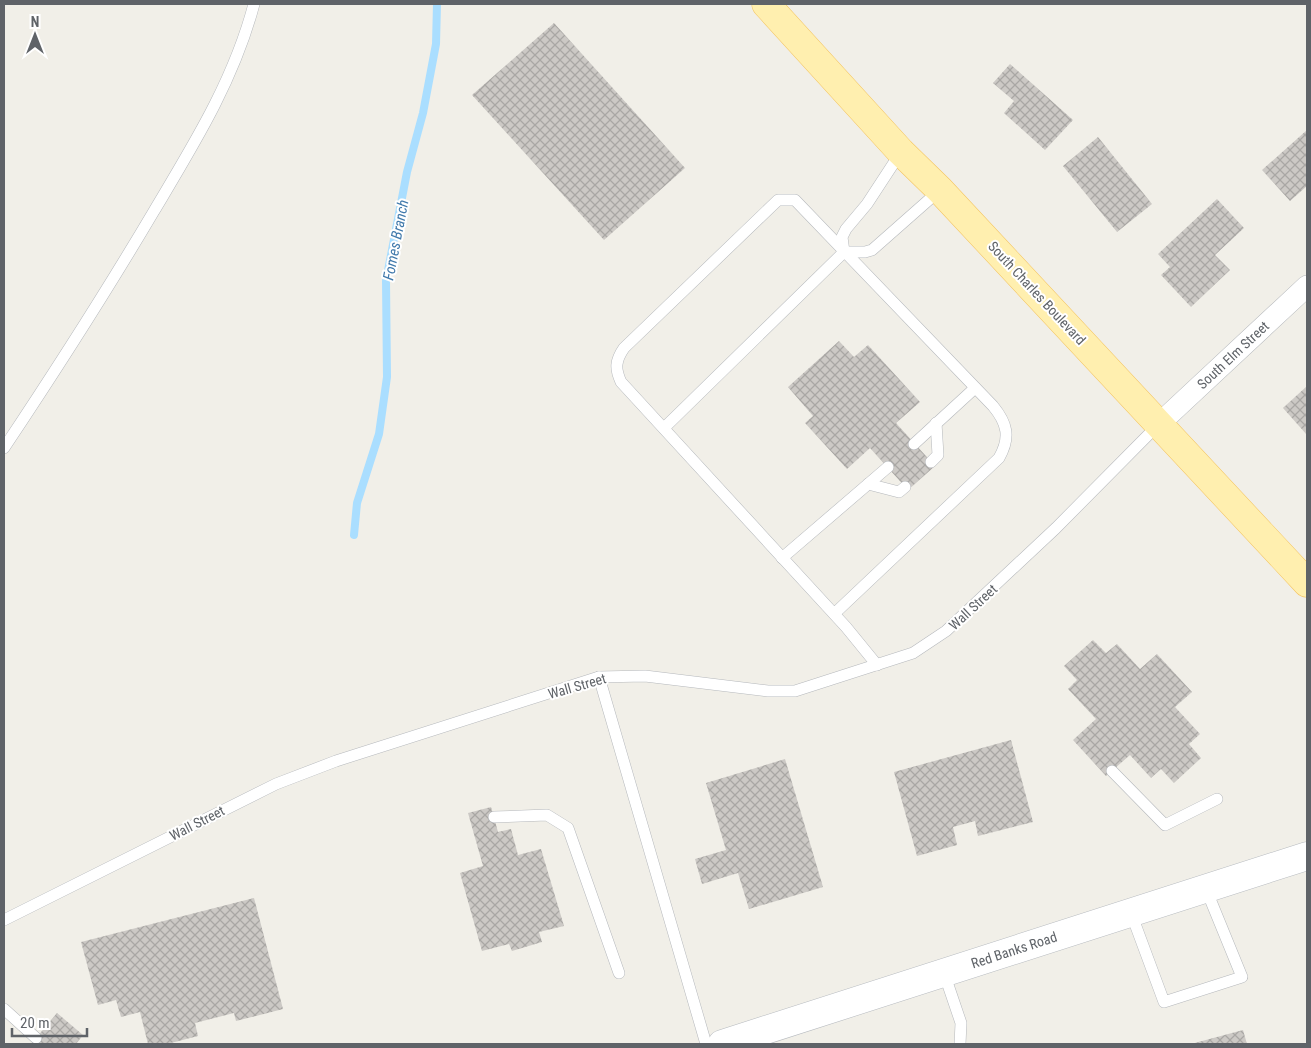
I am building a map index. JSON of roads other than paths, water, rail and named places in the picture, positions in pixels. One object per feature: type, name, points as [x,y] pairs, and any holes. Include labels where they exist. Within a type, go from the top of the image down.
[{"type":"main road","name":"South Charles Boulevard","points":[[766,4],[901,152],[940,190],[1307,583]]},
{"type":"street","name":"South Elm Street","points":[[1159,424],[1307,286]]},
{"type":"street","name":"Red Banks Road","points":[[722,1044],[1307,856]]},
{"type":"lane","points":[[4,448],[93,313],[212,115],[230,76],[254,4]]},
{"type":"lane","points":[[844,252],[842,238],[846,229],[867,204],[901,152]]},
{"type":"lane","points":[[664,428],[844,252],[872,250],[940,190]]},
{"type":"lane","points":[[834,614],[999,458],[1006,446],[1007,430],[1003,418],[975,388],[795,200],[786,198],[778,200],[624,348],[618,357],[615,370],[621,382],[834,614],[877,665]]},
{"type":"lane","points":[[914,444],[975,388]]},
{"type":"lane","points":[[931,462],[938,455],[936,424]]},
{"type":"lane","name":"Wall Street","points":[[4,920],[276,784],[336,761],[600,677],[620,675],[645,676],[768,691],[795,691],[912,653],[946,632],[1056,528],[1159,424]]},
{"type":"lane","points":[[782,558],[888,468]]},
{"type":"lane","points":[[868,484],[899,492],[905,487]]},
{"type":"lane","points":[[600,677],[706,1044]]},
{"type":"lane","points":[[1112,771],[1164,825],[1217,799]]},
{"type":"lane","points":[[494,818],[547,815],[568,828],[619,973]]},
{"type":"lane","points":[[1131,913],[1164,1002],[1242,977],[1206,889]]},
{"type":"lane","points":[[944,973],[961,1023],[960,1044]]},
{"type":"lane","points":[[4,1009],[36,1038]]},
{"type":"waterway","name":"Fomes Branch","points":[[354,535],[357,503],[379,434],[387,377],[386,281],[407,172],[423,113],[436,44],[437,4]]}]
